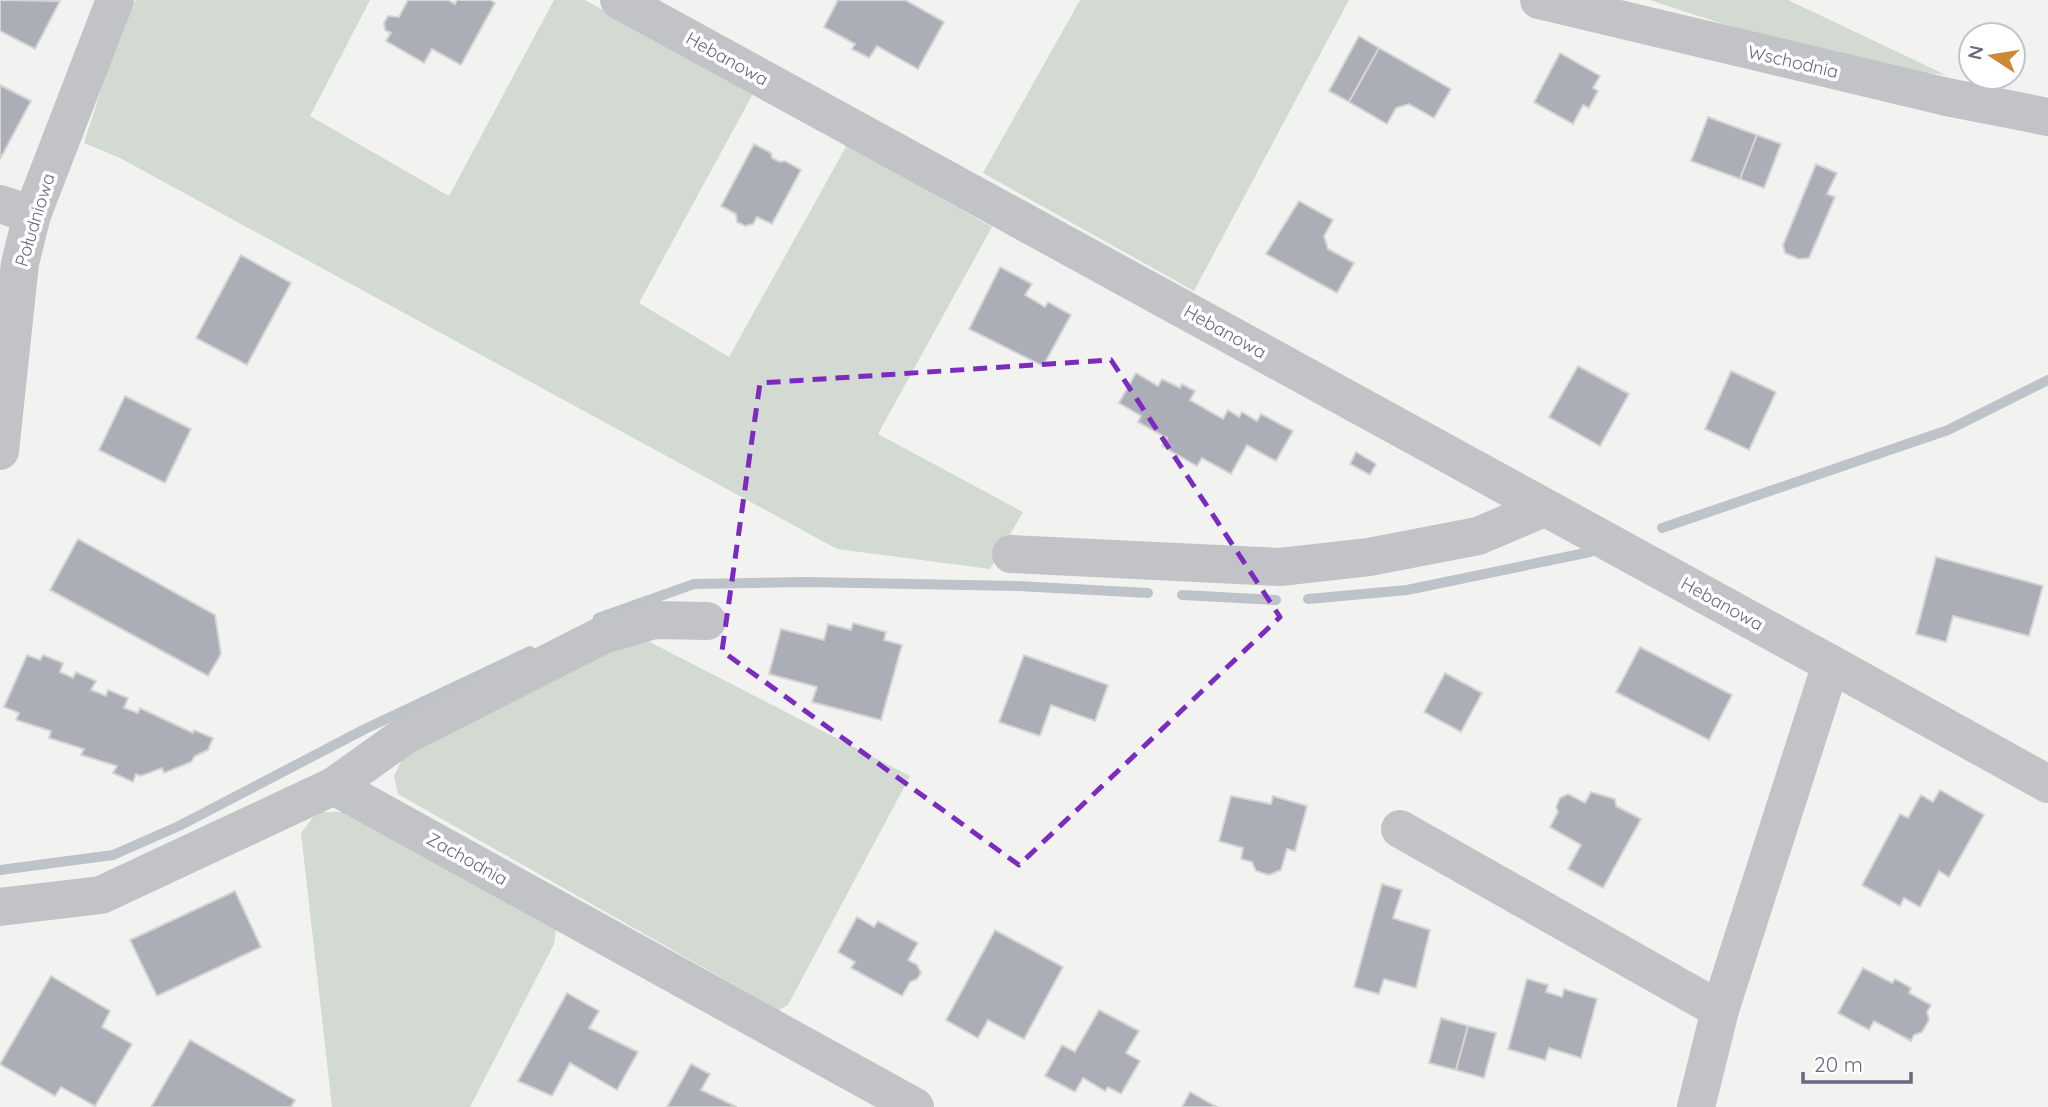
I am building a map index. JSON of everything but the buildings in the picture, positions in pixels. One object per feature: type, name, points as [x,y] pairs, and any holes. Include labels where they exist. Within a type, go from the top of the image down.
[{"type":"street","name":"Południowa","points":[[0,451],[20,263],[16,210],[114,0]]},
{"type":"street","name":"Hebanowa","points":[[619,0],[2048,784]]},
{"type":"street","name":"Wschodnia","points":[[1539,0],[1838,72],[2048,117]]},
{"type":"street","points":[[1012,554],[1280,567],[1369,557],[1478,536],[1544,508]]},
{"type":"street","points":[[0,907],[101,895],[334,786],[404,736],[603,635],[654,620],[707,621]]},
{"type":"street","points":[[1696,1107],[1720,1010],[1830,664]]},
{"type":"street","name":"Zachodnia","points":[[334,786],[915,1107]]},
{"type":"street","points":[[1400,829],[1720,1010]]},
{"type":"highlighted area","points":[[1111,360],[1280,617],[1019,865],[722,651],[760,383]]},
{"type":"shaded area","points":[[136,0],[370,0],[310,116],[449,196],[554,0],[585,0],[754,92],[639,303],[729,357],[847,145],[992,227],[878,434],[1023,512],[990,569],[837,549],[120,158],[84,143],[126,11]]},
{"type":"shaded area","points":[[1080,0],[1349,0],[1194,291],[983,173]]},
{"type":"shaded area","points":[[1650,0],[1788,0],[1946,75],[1870,64],[1796,46]]},
{"type":"shaded area","points":[[638,636],[910,776],[788,1005],[778,1010],[398,794],[394,776],[406,751]]},
{"type":"shaded area","points":[[317,812],[354,812],[557,921],[554,944],[470,1107],[332,1107],[301,833]]},
{"type":"waterway","points":[[1662,528],[1948,430],[2048,380]]},
{"type":"waterway","points":[[1308,599],[1407,590],[1590,552]]},
{"type":"waterway","points":[[598,618],[694,584],[807,582],[1018,586],[1148,593]]},
{"type":"waterway","points":[[1182,595],[1276,600]]},
{"type":"waterway","points":[[0,870],[113,855],[179,826],[365,729],[530,651]]}]
